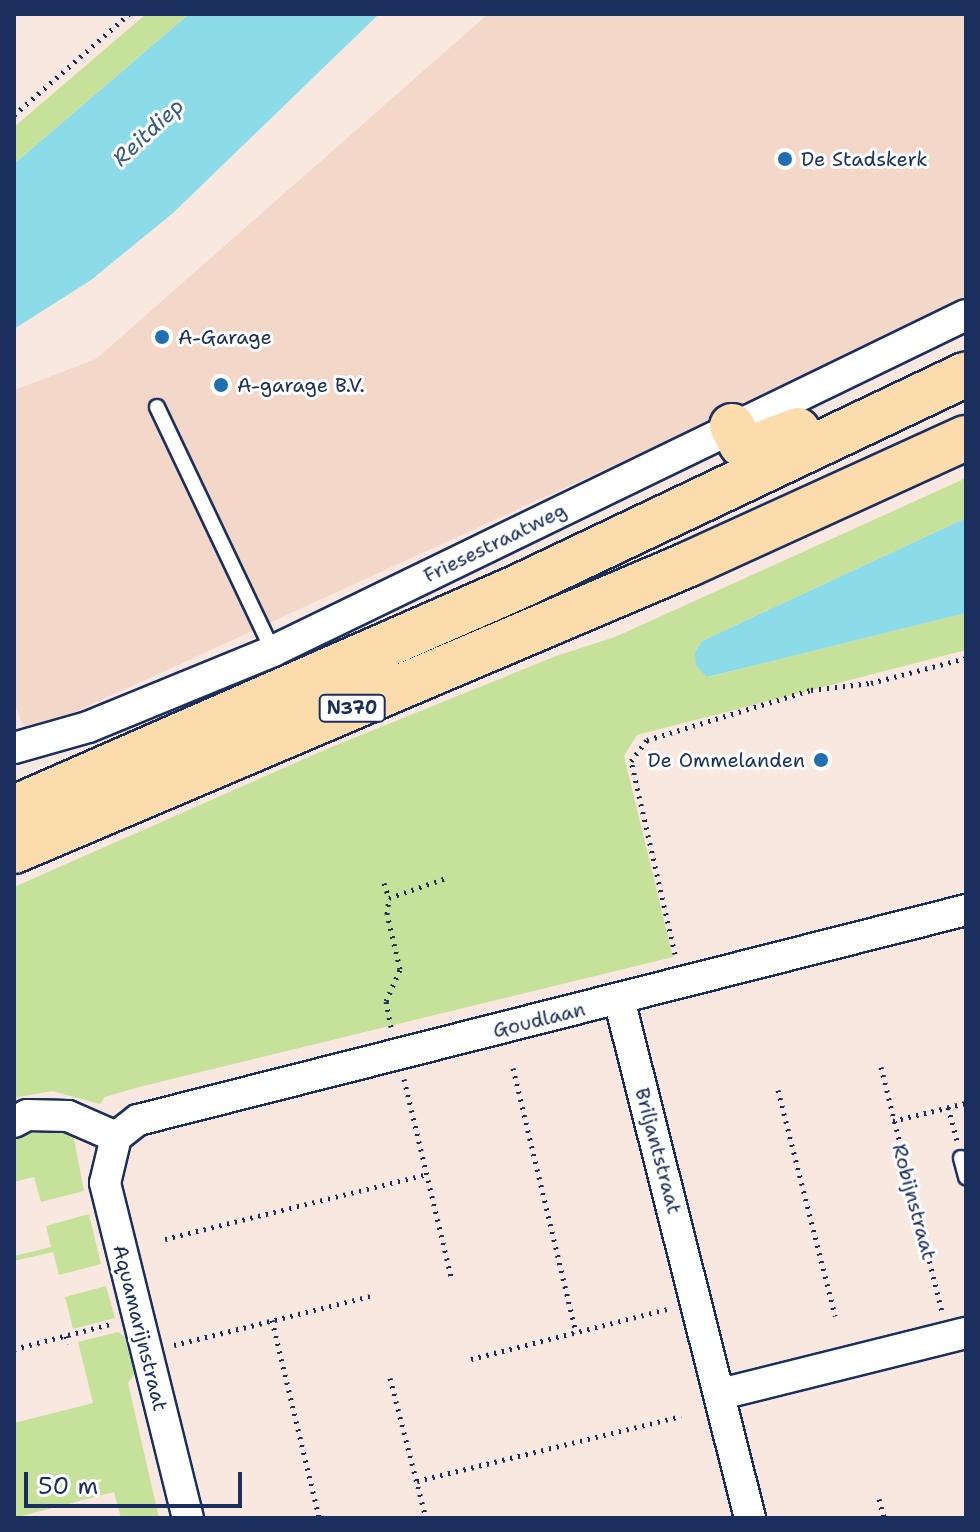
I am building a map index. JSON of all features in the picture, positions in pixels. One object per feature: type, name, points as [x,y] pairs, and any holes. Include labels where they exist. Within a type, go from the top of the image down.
[{"type":"highway","name":"N370","points":[[14,808],[530,581],[966,374]]},
{"type":"highway","points":[[732,426],[741,444],[751,448],[848,405],[890,411]]},
{"type":"highway","name":"N370","points":[[14,851],[647,583],[966,438]]},
{"type":"street","name":"Friesestraatweg","points":[[14,748],[88,727],[273,651],[966,315]]},
{"type":"street","name":"Goudlaan","points":[[116,1137],[138,1120],[966,910]]},
{"type":"street","name":"Briljantstraat","points":[[619,999],[698,1302],[750,1518]]},
{"type":"street","points":[[14,1122],[27,1115],[68,1116],[116,1137]]},
{"type":"street","name":"Aquamarijnstraat","points":[[116,1137],[105,1183],[188,1518]]},
{"type":"street","points":[[721,1394],[957,1335]]},
{"type":"lane","points":[[157,407],[273,651]]},
{"type":"lane","points":[[961,1158],[966,1177]]},
{"type":"path","points":[[14,115],[129,14]]},
{"type":"path","points":[[679,967],[631,761],[647,740],[811,690],[871,683],[966,658]]},
{"type":"path","points":[[389,898],[446,878]]},
{"type":"path","points":[[384,883],[389,898],[387,914],[400,969],[386,1001],[451,1277]]},
{"type":"path","name":"Robijnstraat","points":[[881,1067],[893,1121],[957,1335]]},
{"type":"path","points":[[513,1068],[576,1333]]},
{"type":"path","points":[[778,1090],[835,1316]]},
{"type":"path","points":[[893,1121],[966,1103]]},
{"type":"path","points":[[948,1107],[961,1158]]},
{"type":"path","points":[[165,1239],[427,1174]]},
{"type":"path","points":[[145,1352],[371,1296]]},
{"type":"path","points":[[471,1359],[698,1302]]},
{"type":"path","points":[[272,1320],[319,1518]]},
{"type":"path","points":[[14,1349],[124,1321]]},
{"type":"path","points":[[66,1336],[68,1344]]},
{"type":"path","points":[[390,1378],[426,1518]]},
{"type":"path","points":[[417,1481],[681,1416]]},
{"type":"path","points":[[879,1499],[884,1518]]},
{"type":"shaded area","points":[[488,14],[966,14],[966,304],[27,734],[14,703],[14,390],[96,359]]},
{"type":"green space","points":[[146,14],[189,14],[14,164],[14,127]]},
{"type":"green space","points":[[966,478],[966,518],[702,641],[695,652],[708,677],[966,613],[966,650],[637,735],[624,756],[673,957],[139,1087],[105,1097],[100,1104],[52,1091],[14,1098],[14,887],[329,748],[556,656],[615,637]]},
{"type":"green space","points":[[51,1126],[73,1134],[84,1191],[41,1202],[34,1177],[14,1182],[14,1136]]},
{"type":"green space","points":[[89,1214],[101,1264],[59,1275],[53,1252],[14,1261],[14,1256],[51,1247],[46,1226]]},
{"type":"green space","points":[[106,1286],[115,1318],[73,1329],[65,1297]]},
{"type":"green space","points":[[118,1332],[124,1336],[135,1374],[128,1383],[159,1518],[121,1518],[114,1492],[14,1518],[14,1423],[93,1403],[78,1342]]},
{"type":"water","name":"Reitdiep","points":[[189,14],[379,14],[173,213],[91,280],[14,329],[14,164]]},
{"type":"water","points":[[966,518],[966,613],[707,677],[696,666],[695,652],[702,641]]},
{"type":"place","name":"De Stadskerk","points":[[785,159]]},
{"type":"place","name":"A-Garage","points":[[162,337]]},
{"type":"place","name":"A-garage B.V.","points":[[221,385]]},
{"type":"place","name":"De Ommelanden","points":[[821,760]]}]
